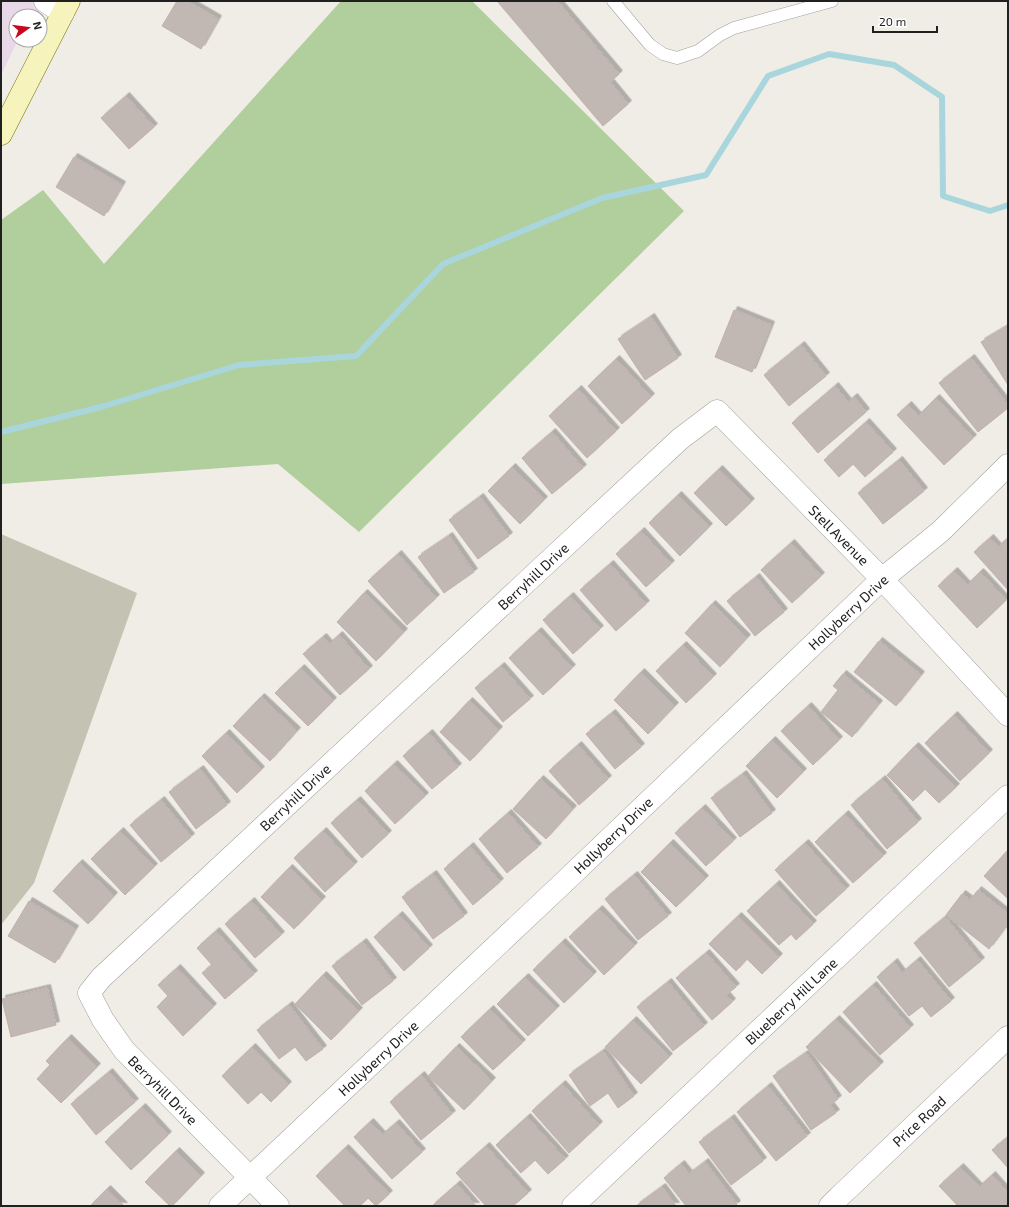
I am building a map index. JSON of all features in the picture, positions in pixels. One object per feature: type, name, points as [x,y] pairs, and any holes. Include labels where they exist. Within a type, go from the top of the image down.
[{"type":"main road","points":[[1,134],[59,5]]},
{"type":"street","name":"Stell Avenue","points":[[717,411],[882,579],[1008,715]]},
{"type":"street","name":"Berryhill Drive","points":[[278,1206],[124,1050],[103,1020],[89,992],[101,978],[680,439],[717,411]]},
{"type":"street","name":"Hollyberry Drive","points":[[220,1206],[882,579],[941,531],[1008,465]]},
{"type":"street","name":"Blueberry Hill Lane","points":[[573,1206],[1008,796]]},
{"type":"street","name":"Price Road","points":[[830,1206],[1008,1037]]},
{"type":"lane","points":[[613,1],[650,45],[662,54],[676,58],[698,52],[720,35],[734,28],[832,1]]},
{"type":"shaded area","points":[[1,1],[47,1],[42,8],[8,8],[8,48],[14,48],[1,75]]},
{"type":"shaded area","points":[[1,534],[137,593],[34,883],[1,925]]},
{"type":"green space","points":[[341,1],[472,1],[684,211],[359,532],[278,464],[1,484],[1,220],[43,190],[104,264]]},
{"type":"building","points":[[177,1],[187,1],[218,19],[201,49],[162,26]]},
{"type":"building","points":[[497,1],[557,1],[619,74],[610,82],[628,104],[603,126]]},
{"type":"building","points":[[126,96],[154,127],[129,149],[101,118]]},
{"type":"building","points":[[74,157],[122,185],[104,216],[56,187]]},
{"type":"building","points":[[734,310],[771,325],[752,372],[715,357]]},
{"type":"building","points":[[651,317],[678,358],[645,380],[618,339]]},
{"type":"building","points":[[1008,326],[1008,385],[981,342]]},
{"type":"building","points":[[801,345],[826,376],[789,406],[764,375]]},
{"type":"building","points":[[971,358],[1008,405],[1008,408],[978,432],[939,383]]},
{"type":"building","points":[[616,359],[651,397],[622,424],[588,386]]},
{"type":"building","points":[[835,386],[848,402],[854,397],[866,412],[818,453],[792,423]]},
{"type":"building","points":[[578,389],[616,431],[587,458],[549,416]]},
{"type":"building","points":[[936,398],[973,438],[944,465],[897,415],[908,405],[918,416]]},
{"type":"building","points":[[866,422],[893,452],[865,477],[853,464],[839,477],[824,460]]},
{"type":"building","points":[[552,432],[583,468],[552,494],[522,458]]},
{"type":"building","points":[[899,460],[924,491],[883,524],[858,493]]},
{"type":"building","points":[[512,467],[544,500],[520,524],[488,491]]},
{"type":"building","points":[[719,469],[751,502],[726,526],[694,493]]},
{"type":"building","points":[[678,495],[709,527],[680,556],[649,523]]},
{"type":"building","points":[[480,497],[509,536],[478,559],[449,520]]},
{"type":"building","points":[[641,531],[671,564],[646,587],[616,554]]},
{"type":"building","points":[[449,536],[474,572],[444,593],[418,557]]},
{"type":"building","points":[[990,538],[998,547],[1008,538],[1008,590],[974,552]]},
{"type":"building","points":[[791,543],[821,576],[792,603],[761,570]]},
{"type":"building","points":[[398,554],[436,598],[407,625],[368,581]]},
{"type":"building","points":[[610,564],[646,604],[616,631],[580,590]]},
{"type":"building","points":[[954,571],[967,585],[980,572],[1006,600],[977,628],[938,586]]},
{"type":"building","points":[[756,577],[784,612],[755,636],[727,601]]},
{"type":"building","points":[[364,593],[404,632],[376,661],[337,622]]},
{"type":"building","points":[[570,596],[600,629],[573,654],[543,620]]},
{"type":"building","points":[[712,604],[747,638],[720,667],[685,633]]},
{"type":"building","points":[[538,631],[572,668],[543,695],[509,658]]},
{"type":"building","points":[[339,635],[369,669],[340,695],[303,654],[323,637],[329,644]]},
{"type":"building","points":[[879,641],[921,675],[896,706],[854,672]]},
{"type":"building","points":[[683,645],[713,677],[686,703],[656,671]]},
{"type":"building","points":[[501,666],[530,699],[503,722],[475,688]]},
{"type":"building","points":[[301,668],[333,701],[308,726],[275,693]]},
{"type":"building","points":[[641,672],[675,706],[648,734],[614,700]]},
{"type":"building","points":[[843,674],[879,704],[852,737],[821,712],[838,690],[833,686]]},
{"type":"building","points":[[261,697],[297,731],[270,761],[233,726]]},
{"type":"building","points":[[469,701],[499,730],[470,761],[440,732]]},
{"type":"building","points":[[808,706],[839,740],[813,765],[781,731]]},
{"type":"building","points":[[612,713],[641,747],[615,769],[586,734]]},
{"type":"building","points":[[954,715],[989,753],[960,781],[925,743]]},
{"type":"building","points":[[226,733],[261,770],[237,793],[202,756]]},
{"type":"building","points":[[429,733],[458,767],[432,789],[403,756]]},
{"type":"building","points":[[772,740],[803,772],[777,798],[746,766]]},
{"type":"building","points":[[578,745],[608,779],[579,805],[549,771]]},
{"type":"building","points":[[915,746],[956,787],[939,803],[925,789],[913,801],[887,775]]},
{"type":"building","points":[[394,764],[425,796],[395,824],[365,791]]},
{"type":"building","points":[[200,769],[227,805],[196,829],[169,792]]},
{"type":"building","points":[[743,774],[772,813],[740,837],[711,798]]},
{"type":"building","points":[[540,779],[573,809],[546,839],[513,809]]},
{"type":"building","points":[[882,779],[918,822],[887,849],[851,805]]},
{"type":"building","points":[[161,800],[191,837],[161,862],[130,825]]},
{"type":"building","points":[[357,800],[388,834],[362,858],[331,823]]},
{"type":"building","points":[[702,808],[733,841],[706,866],[675,833]]},
{"type":"building","points":[[508,813],[538,847],[507,873],[479,839]]},
{"type":"building","points":[[845,814],[883,856],[853,883],[815,842]]},
{"type":"building","points":[[120,831],[154,867],[125,895],[91,859]]},
{"type":"building","points":[[323,831],[354,865],[325,892],[294,858]]},
{"type":"building","points":[[670,843],[705,879],[676,907],[641,872]]},
{"type":"building","points":[[805,843],[846,889],[816,916],[775,870]]},
{"type":"building","points":[[470,846],[500,882],[473,905],[444,869]]},
{"type":"building","points":[[1008,850],[1008,899],[984,876]]},
{"type":"building","points":[[79,863],[114,896],[88,924],[53,891]]},
{"type":"building","points":[[289,868],[322,900],[294,929],[261,897]]},
{"type":"building","points":[[433,874],[464,916],[433,939],[402,897]]},
{"type":"building","points":[[634,875],[668,916],[638,940],[605,899]]},
{"type":"building","points":[[776,884],[813,924],[796,940],[791,934],[779,945],[747,911]]},
{"type":"building","points":[[978,890],[1008,914],[1008,924],[989,949],[946,915],[962,894],[970,900]]},
{"type":"building","points":[[29,901],[75,929],[55,963],[8,936]]},
{"type":"building","points":[[251,901],[281,935],[255,958],[225,924]]},
{"type":"building","points":[[599,909],[634,946],[604,975],[569,937]]},
{"type":"building","points":[[399,915],[429,948],[404,971],[374,937]]},
{"type":"building","points":[[738,916],[779,957],[762,974],[747,959],[736,971],[709,944]]},
{"type":"building","points":[[945,917],[981,961],[949,987],[914,943]]},
{"type":"building","points":[[216,931],[254,974],[225,999],[202,973],[212,965],[197,948]]},
{"type":"building","points":[[363,942],[393,981],[362,1005],[332,966]]},
{"type":"building","points":[[562,942],[593,975],[564,1003],[533,970]]},
{"type":"building","points":[[706,953],[736,987],[726,995],[732,1002],[712,1020],[676,978]]},
{"type":"building","points":[[917,960],[951,1001],[931,1017],[922,1006],[909,1016],[877,977],[894,962],[902,973]]},
{"type":"building","points":[[177,968],[213,1007],[183,1036],[157,1007],[168,996],[158,985]]},
{"type":"building","points":[[323,975],[359,1011],[331,1040],[295,1004]]},
{"type":"building","points":[[525,977],[556,1009],[528,1036],[497,1004]]},
{"type":"building","points":[[668,982],[704,1026],[673,1051],[637,1007]]},
{"type":"building","points":[[873,985],[910,1028],[880,1055],[843,1012]]},
{"type":"building","points":[[47,988],[56,1025],[11,1037],[2,999]]},
{"type":"building","points":[[289,1005],[323,1049],[306,1061],[295,1047],[279,1059],[257,1030]]},
{"type":"building","points":[[490,1009],[522,1043],[493,1070],[461,1037]]},
{"type":"building","points":[[836,1019],[880,1065],[850,1093],[806,1047]]},
{"type":"building","points":[[633,1020],[669,1057],[641,1084],[605,1047]]},
{"type":"building","points":[[68,1038],[97,1067],[61,1103],[37,1079],[50,1065],[46,1061]]},
{"type":"building","points":[[252,1047],[288,1085],[271,1102],[261,1092],[248,1104],[222,1076]]},
{"type":"building","points":[[456,1047],[492,1081],[464,1110],[428,1076]]},
{"type":"building","points":[[603,1051],[634,1096],[618,1108],[608,1093],[590,1106],[569,1075]]},
{"type":"building","points":[[806,1053],[838,1099],[830,1105],[836,1113],[811,1130],[773,1076]]},
{"type":"building","points":[[109,1072],[135,1102],[96,1135],[71,1104]]},
{"type":"building","points":[[421,1075],[452,1114],[421,1140],[390,1102]]},
{"type":"building","points":[[562,1084],[599,1125],[569,1153],[532,1111]]},
{"type":"building","points":[[768,1086],[807,1136],[776,1161],[737,1112]]},
{"type":"building","points":[[142,1107],[168,1135],[131,1170],[105,1142]]},
{"type":"building","points":[[527,1117],[565,1159],[548,1174],[535,1160],[521,1173],[496,1145]]},
{"type":"building","points":[[731,1118],[763,1161],[731,1185],[699,1142]]},
{"type":"building","points":[[370,1122],[382,1135],[396,1123],[422,1152],[392,1179],[354,1137]]},
{"type":"building","points":[[1008,1137],[1008,1168],[992,1150]]},
{"type":"building","points":[[486,1146],[528,1193],[513,1206],[486,1206],[456,1173]]},
{"type":"building","points":[[345,1148],[389,1194],[376,1206],[368,1198],[360,1206],[345,1206],[316,1176]]},
{"type":"building","points":[[176,1151],[201,1176],[172,1206],[170,1206],[145,1182]]},
{"type":"building","points":[[705,1162],[737,1204],[735,1206],[686,1206],[664,1178],[681,1164],[689,1174]]},
{"type":"building","points":[[960,1167],[979,1187],[992,1175],[1008,1193],[1008,1205],[958,1206],[939,1186]]},
{"type":"building","points":[[457,1184],[476,1206],[432,1206]]},
{"type":"building","points":[[662,1187],[676,1206],[636,1206]]},
{"type":"building","points":[[107,1189],[124,1206],[90,1206]]},
{"type":"waterway","points":[[1,432],[101,407],[239,365],[356,356],[443,264],[602,198],[706,175],[768,76],[829,54],[894,65],[942,97],[943,196],[990,211],[1008,205]]}]
